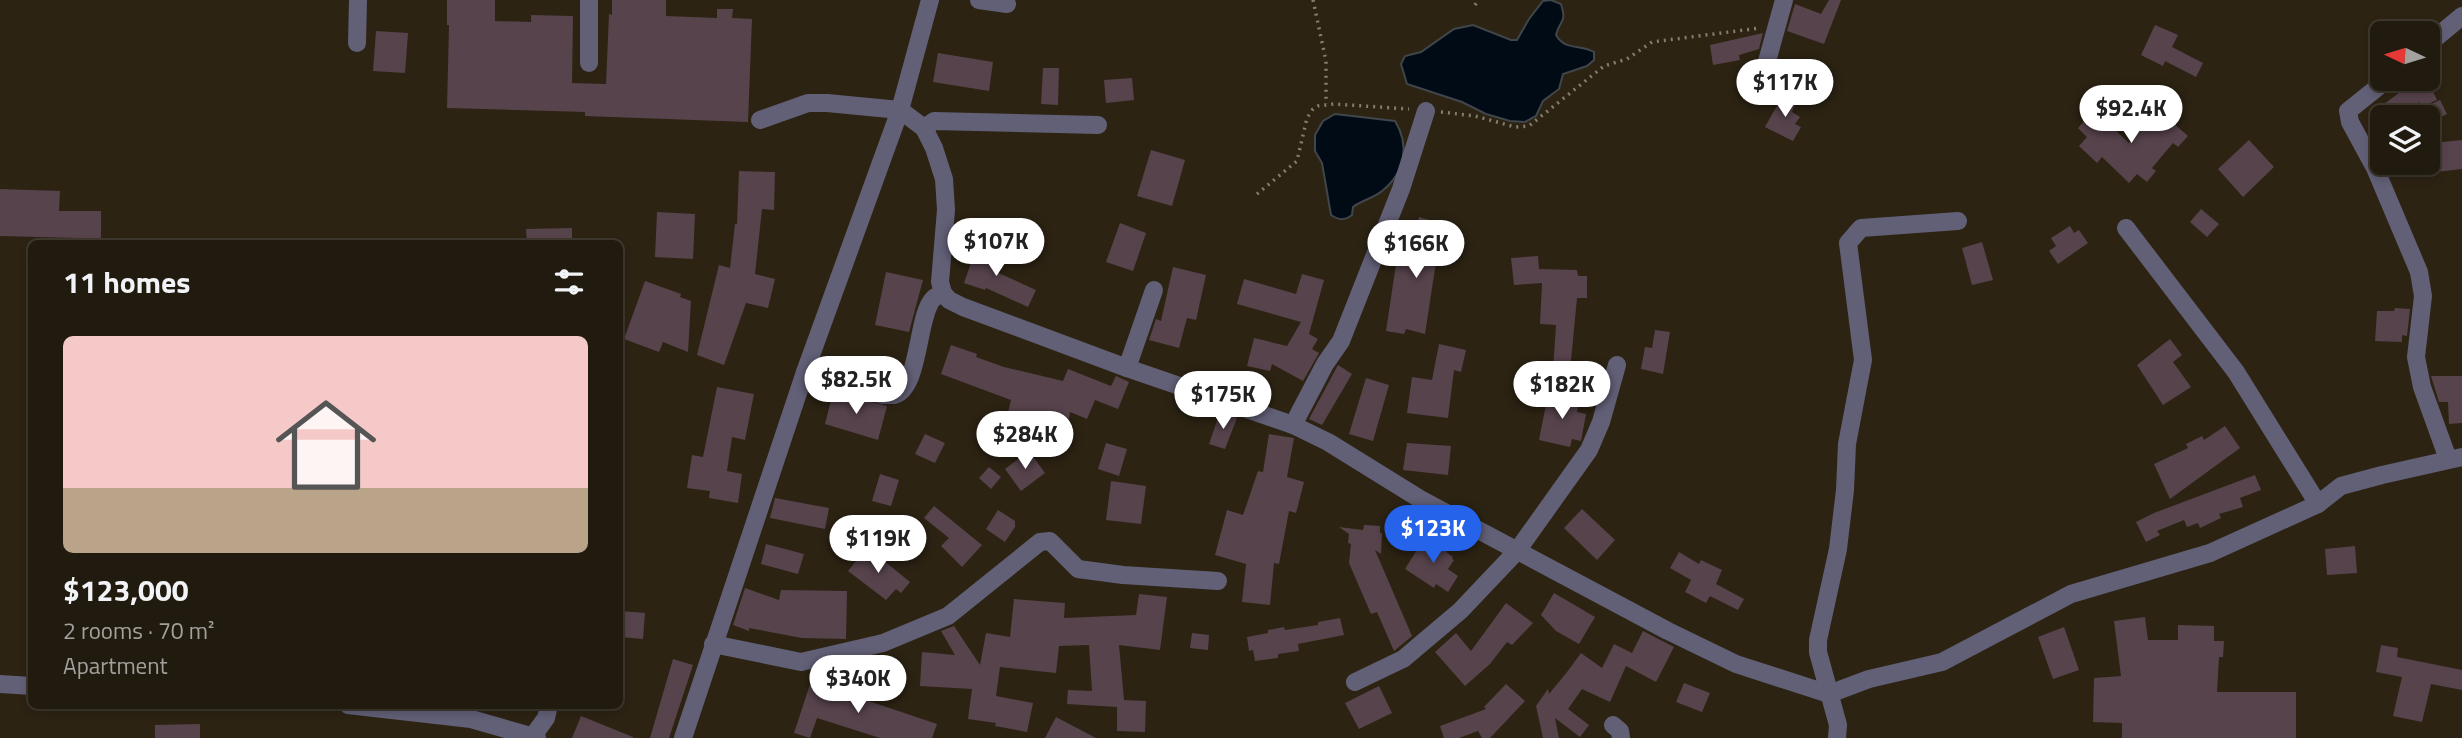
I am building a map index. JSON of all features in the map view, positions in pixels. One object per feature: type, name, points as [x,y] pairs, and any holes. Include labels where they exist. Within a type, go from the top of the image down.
[{"type":"street","points":[[357,43],[358,0]]},
{"type":"street","points":[[589,0],[589,63]]},
{"type":"street","points":[[683,738],[805,372],[900,110],[930,0]]},
{"type":"street","points":[[979,0],[1007,4]]},
{"type":"street","points":[[1761,83],[1784,0]]},
{"type":"street","points":[[2440,35],[2462,16]]},
{"type":"street","points":[[760,120],[808,103],[900,110],[923,128],[934,148],[944,179],[946,210],[940,282],[943,293],[949,300],[1127,368],[1293,425],[1328,442],[1420,499],[1668,631],[1736,664],[1829,694],[1869,680],[1942,662],[2071,594],[2210,553],[2318,504],[2341,486],[2455,458],[2422,387],[2416,357],[2423,296],[2419,272],[2375,168],[2350,122],[2348,111],[2373,91]]},
{"type":"street","points":[[1293,425],[1325,364],[1341,341],[1401,189],[1426,111]]},
{"type":"street","points":[[923,128],[934,121],[1097,125]]},
{"type":"street","points":[[1837,738],[1838,725],[1818,652],[1818,640],[1835,563],[1845,490],[1847,444],[1863,360],[1848,243],[1861,228],[1958,221]]},
{"type":"street","points":[[2126,228],[2236,372],[2318,504]]},
{"type":"street","points":[[1127,368],[1154,290]]},
{"type":"street","points":[[805,372],[883,394],[894,395],[900,392],[916,357],[926,311],[933,299],[943,293]]},
{"type":"street","points":[[1355,682],[1403,659],[1461,610],[1517,551],[1589,450],[1601,422],[1617,365]]},
{"type":"street","points":[[713,644],[801,662],[883,643],[948,616],[1040,542],[1050,541],[1078,569],[1123,575],[1218,581]]},
{"type":"street","points":[[0,684],[28,686]]},
{"type":"street","points":[[385,709],[471,719],[535,737],[548,709]]},
{"type":"path","points":[[1313,0],[1326,61],[1326,104]]},
{"type":"path","points":[[1475,5],[1479,0]]},
{"type":"path","points":[[1257,194],[1297,161],[1307,118],[1312,109],[1326,104],[1475,116],[1515,127],[1529,126],[1604,66],[1627,60],[1652,42],[1777,26]]},
{"type":"shaded area","points":[[1551,0],[1561,4],[1563,10],[1563,18],[1556,35],[1564,43],[1594,52],[1594,60],[1587,66],[1563,74],[1559,89],[1543,101],[1536,116],[1525,122],[1510,121],[1407,84],[1401,64],[1405,56],[1421,52],[1454,29],[1473,25],[1517,40],[1543,1]]},
{"type":"shaded area","points":[[1335,114],[1395,121],[1404,149],[1400,167],[1390,184],[1353,207],[1352,215],[1344,219],[1331,215],[1322,163],[1315,151],[1315,135],[1323,121]]},
{"type":"building","points":[[447,0],[495,0],[495,21],[531,22],[531,15],[573,16],[572,83],[606,84],[612,0],[666,0],[666,16],[717,18],[717,9],[733,9],[732,18],[752,19],[748,122],[585,116],[585,112],[447,108]]},
{"type":"building","points":[[1829,0],[1841,0],[1824,44],[1787,31],[1795,4],[1821,14]]},
{"type":"building","points":[[2155,25],[2178,35],[2172,47],[2203,63],[2196,77],[2165,61],[2163,66],[2141,55]]},
{"type":"building","points":[[376,31],[408,33],[405,73],[373,71]]},
{"type":"building","points":[[1763,33],[1759,49],[1739,55],[1740,60],[1713,65],[1710,45]]},
{"type":"building","points":[[938,53],[993,62],[989,91],[933,82]]},
{"type":"building","points":[[1043,68],[1059,68],[1058,105],[1041,104]]},
{"type":"building","points":[[1132,78],[1134,100],[1106,103],[1104,80]]},
{"type":"building","points":[[2402,91],[2433,91],[2437,100],[2426,105],[2420,105],[2419,102],[2415,105],[2383,105]]},
{"type":"building","points":[[1783,95],[1796,103],[1792,112],[1800,117],[1795,124],[1801,127],[1793,141],[1765,127]]},
{"type":"building","points":[[2440,100],[2447,114],[2440,117],[2440,105],[2429,105]]},
{"type":"building","points":[[2157,109],[2188,136],[2178,147],[2173,143],[2152,168],[2156,171],[2147,182],[2137,174],[2129,183],[2102,157],[2097,163],[2079,146],[2087,137],[2078,128],[2094,110],[2129,143]]},
{"type":"building","points":[[2249,140],[2274,167],[2243,197],[2218,169]]},
{"type":"building","points":[[2462,140],[2462,169],[2440,172],[2440,142]]},
{"type":"building","points":[[1151,150],[1185,160],[1172,206],[1137,196]]},
{"type":"building","points":[[739,171],[775,172],[774,210],[762,209],[755,274],[775,279],[768,308],[746,303],[724,365],[697,355],[719,265],[730,268],[737,224]]},
{"type":"building","points":[[0,189],[60,191],[59,211],[101,211],[101,240],[0,236]]},
{"type":"building","points":[[2201,209],[2219,224],[2207,237],[2190,222]]},
{"type":"building","points":[[657,212],[695,214],[693,259],[655,257]]},
{"type":"building","points":[[1419,217],[1447,225],[1441,250],[1438,249],[1425,334],[1406,329],[1404,334],[1386,331],[1396,264],[1406,265]]},
{"type":"building","points":[[1120,223],[1146,233],[1133,271],[1106,262]]},
{"type":"building","points":[[2070,226],[2074,233],[2079,230],[2088,243],[2058,264],[2049,251],[2056,246],[2051,238]]},
{"type":"building","points":[[572,228],[572,240],[527,240],[526,229]]},
{"type":"building","points":[[1982,242],[1993,280],[1972,285],[1962,248]]},
{"type":"building","points":[[977,245],[998,253],[992,270],[1036,290],[1028,307],[986,288],[985,290],[964,283]]},
{"type":"building","points":[[1538,256],[1539,269],[1577,270],[1578,276],[1587,276],[1587,298],[1577,298],[1570,371],[1553,370],[1556,325],[1540,324],[1542,283],[1514,285],[1511,258]]},
{"type":"building","points":[[1173,267],[1206,275],[1196,320],[1187,318],[1179,348],[1149,340],[1156,319],[1161,321]]},
{"type":"building","points":[[886,272],[923,280],[909,332],[875,325]]},
{"type":"building","points":[[1302,274],[1324,280],[1309,334],[1318,339],[1312,349],[1319,353],[1303,381],[1272,364],[1270,371],[1247,366],[1254,338],[1287,346],[1301,322],[1237,304],[1244,279],[1296,294]]},
{"type":"building","points":[[645,281],[681,294],[680,297],[691,301],[688,352],[663,342],[659,352],[624,339]]},
{"type":"building","points":[[2395,308],[2410,309],[2407,336],[2402,335],[2402,342],[2375,341],[2377,311],[2394,311]]},
{"type":"building","points":[[1655,330],[1670,332],[1663,374],[1641,369],[1645,347],[1652,348]]},
{"type":"building","points":[[2170,339],[2182,355],[2173,362],[2191,387],[2163,405],[2137,365]]},
{"type":"building","points":[[1439,344],[1466,350],[1461,372],[1454,370],[1448,418],[1407,413],[1412,377],[1432,380]]},
{"type":"building","points":[[951,345],[1004,367],[1063,381],[1068,369],[1111,386],[1116,376],[1129,382],[1118,409],[1095,400],[1087,419],[1070,412],[1064,452],[1035,447],[1054,433],[1006,421],[1011,400],[941,374]]},
{"type":"building","points":[[1338,365],[1352,374],[1322,425],[1309,419]]},
{"type":"building","points":[[2431,376],[2462,376],[2462,423],[2449,424],[2448,402],[2439,402]]},
{"type":"building","points":[[1366,378],[1389,385],[1373,441],[1349,434]]},
{"type":"building","points":[[717,387],[754,394],[745,440],[732,437],[727,471],[742,474],[738,503],[709,498],[710,491],[687,488],[692,455],[703,457]]},
{"type":"building","points":[[833,392],[887,406],[878,440],[825,424]]},
{"type":"building","points":[[1548,394],[1579,400],[1577,412],[1586,414],[1581,441],[1572,439],[1570,447],[1539,440]]},
{"type":"building","points":[[1220,412],[1237,418],[1225,449],[1209,444]]},
{"type":"building","points":[[2225,426],[2240,448],[2170,499],[2154,464],[2188,448],[2186,444],[2202,436],[2204,440]]},
{"type":"building","points":[[925,434],[945,443],[935,463],[915,454]]},
{"type":"building","points":[[1269,434],[1294,438],[1287,477],[1304,482],[1296,513],[1289,511],[1279,564],[1274,563],[1270,605],[1242,602],[1246,564],[1215,555],[1227,510],[1243,515],[1258,471],[1263,472]]},
{"type":"building","points":[[1106,443],[1127,449],[1119,476],[1098,469]]},
{"type":"building","points":[[1407,443],[1451,446],[1448,475],[1403,470]]},
{"type":"building","points":[[1029,451],[1045,473],[1021,491],[1005,469]]},
{"type":"building","points":[[989,467],[1001,477],[991,489],[979,478]]},
{"type":"building","points":[[880,474],[899,480],[891,506],[872,501]]},
{"type":"building","points":[[2255,475],[2261,490],[2240,498],[2243,507],[2219,514],[2221,518],[2200,528],[2198,523],[2187,527],[2184,520],[2157,531],[2160,535],[2146,542],[2136,522],[2154,513]]},
{"type":"building","points":[[1111,481],[1146,486],[1141,524],[1106,520]]},
{"type":"building","points":[[775,498],[829,508],[825,529],[770,518]]},
{"type":"building","points":[[934,506],[982,545],[962,567],[941,546],[949,538],[924,518]]},
{"type":"building","points":[[1582,509],[1615,540],[1597,560],[1564,528]]},
{"type":"building","points":[[998,510],[1015,521],[1015,527],[1005,542],[986,529]]},
{"type":"building","points":[[1364,525],[1380,526],[1381,554],[1375,550],[1412,636],[1394,651],[1377,612],[1371,614],[1349,563],[1349,534],[1339,527],[1363,530]]},
{"type":"building","points":[[1435,539],[1448,547],[1446,552],[1454,560],[1448,569],[1458,576],[1448,592],[1436,584],[1434,588],[1405,569],[1423,540],[1431,545]]},
{"type":"building","points":[[766,544],[804,554],[798,574],[761,564]]},
{"type":"building","points":[[2355,546],[2357,573],[2327,575],[2325,549]]},
{"type":"building","points":[[867,547],[910,582],[901,593],[896,589],[886,600],[848,571]]},
{"type":"building","points":[[1679,552],[1699,564],[1701,560],[1722,570],[1716,584],[1744,599],[1738,610],[1710,596],[1706,603],[1685,592],[1691,580],[1670,568]]},
{"type":"building","points":[[745,588],[779,600],[781,590],[847,591],[846,639],[802,638],[749,628],[749,631],[733,625]]},
{"type":"building","points":[[1554,593],[1595,617],[1579,644],[1556,631],[1541,615]]},
{"type":"building","points":[[1139,594],[1167,597],[1160,650],[1119,645],[1124,700],[1146,701],[1145,732],[1117,731],[1117,707],[1067,704],[1068,690],[1092,691],[1089,645],[1059,646],[1056,673],[1000,667],[996,696],[1033,703],[1027,732],[995,726],[996,723],[968,719],[972,689],[920,686],[922,652],[955,655],[941,631],[954,626],[980,665],[986,633],[1010,637],[1014,599],[1065,603],[1064,618],[1136,615]]},
{"type":"building","points":[[1506,603],[1533,623],[1512,645],[1507,642],[1490,664],[1465,686],[1435,652],[1456,633],[1471,651]]},
{"type":"building","points":[[623,611],[645,613],[643,639],[623,637]]},
{"type":"building","points":[[2145,617],[2148,640],[2178,640],[2178,625],[2214,626],[2214,641],[2224,641],[2223,657],[2219,657],[2217,692],[2296,692],[2296,738],[2122,738],[2122,723],[2093,722],[2094,678],[2121,676],[2114,621]]},
{"type":"building","points":[[1340,618],[1344,635],[1298,644],[1299,651],[1278,654],[1278,658],[1255,661],[1253,650],[1249,651],[1247,637],[1268,633],[1268,630],[1318,625],[1318,622]]},
{"type":"building","points":[[2064,627],[2079,670],[2053,679],[2038,637]]},
{"type":"building","points":[[1643,631],[1674,647],[1656,682],[1626,666],[1610,702],[1582,689],[1568,709],[1589,725],[1580,737],[1555,718],[1559,738],[1543,738],[1536,706],[1548,689],[1549,694],[1581,653],[1602,668],[1614,644],[1632,653]]},
{"type":"building","points":[[1192,633],[1209,635],[1208,650],[1190,648]]},
{"type":"building","points":[[2381,645],[2398,648],[2397,657],[2462,670],[2462,690],[2431,684],[2422,722],[2393,716],[2402,677],[2376,672]]},
{"type":"building","points":[[673,659],[693,665],[669,738],[650,738]]},
{"type":"building","points":[[812,678],[828,683],[827,687],[937,724],[932,738],[880,738],[817,718],[810,738],[794,733]]},
{"type":"building","points":[[1684,683],[1710,693],[1702,712],[1676,702]]},
{"type":"building","points":[[1506,684],[1525,701],[1490,738],[1482,738],[1478,731],[1459,738],[1444,738],[1440,726],[1486,709],[1484,707]]},
{"type":"building","points":[[1379,686],[1392,713],[1359,729],[1345,703]]},
{"type":"building","points":[[581,716],[633,737],[633,738],[572,738]]},
{"type":"building","points":[[1056,717],[1096,738],[1045,738]]},
{"type":"building","points":[[200,724],[200,738],[155,738],[155,725]]}]
